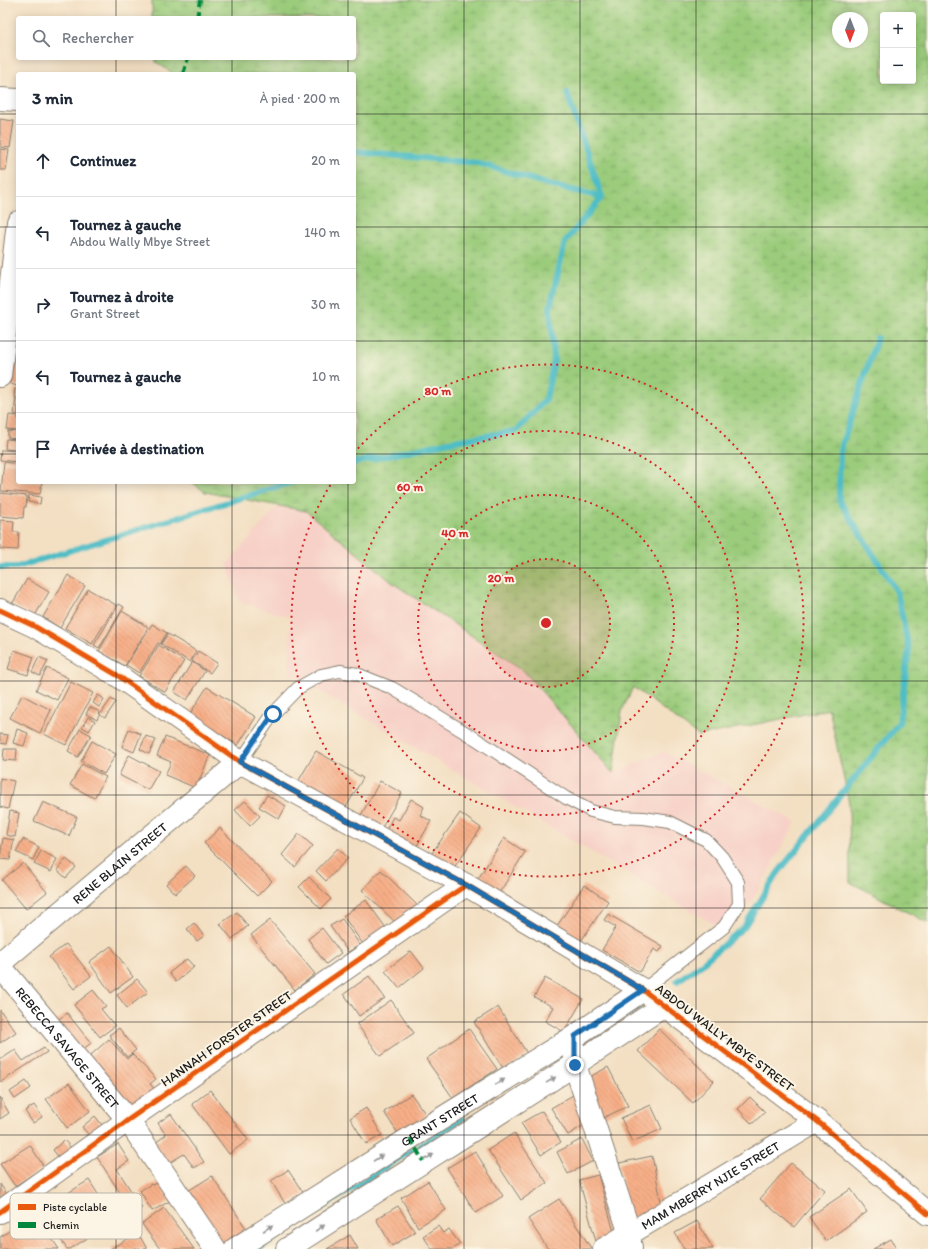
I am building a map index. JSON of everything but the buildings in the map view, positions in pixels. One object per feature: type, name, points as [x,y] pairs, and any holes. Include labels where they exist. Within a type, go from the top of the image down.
[{"type":"street","points":[[0,99],[16,100]]},
{"type":"street","points":[[0,376],[16,239]]},
{"type":"street","name":"ABDOU WALLY MBYE STREET","points":[[0,610],[34,626],[117,675],[240,762],[466,885],[643,990],[665,1005],[817,1121],[928,1214]]},
{"type":"street","name":"RENE BLAIN STREET","points":[[0,965],[240,762]]},
{"type":"street","name":"HANNAH FORSTER STREET","points":[[26,1193],[128,1120],[466,885]]},
{"type":"street","name":"REBECCA SAVAGE STREET","points":[[0,965],[128,1120],[215,1249]]},
{"type":"street","name":"GRANT STREET","points":[[235,1249],[575,1036],[643,990]]},
{"type":"street","name":"GRANT STREET","points":[[287,1249],[575,1065],[665,1005]]},
{"type":"street","points":[[575,1036],[575,1065],[627,1225],[629,1242]]},
{"type":"street","name":"MAM MBERRY NJIE STREET","points":[[604,1249],[629,1242],[817,1121]]},
{"type":"street","name":"HANNAH FORSTER STREET","points":[[0,1212],[10,1205]]},
{"type":"lane","points":[[240,762],[273,714],[298,688],[321,675],[340,671],[357,674],[392,688],[476,739],[566,798],[591,811],[615,817],[644,818],[670,822],[706,840],[722,858],[738,882],[739,904],[724,927],[643,990]]},
{"type":"shaded area","points":[[278,506],[306,511],[393,583],[523,670],[613,773],[664,752],[796,822],[754,897],[727,932],[289,673],[290,617],[240,602],[227,564]]},
{"type":"green space","points":[[152,0],[928,0],[928,923],[850,882],[849,803],[829,709],[699,736],[633,687],[622,711],[613,773],[523,670],[393,583],[306,511],[205,492],[195,484],[356,484],[356,72],[171,72],[156,62],[156,60],[356,60],[356,16],[152,16]]},
{"type":"waterway","points":[[356,463],[454,441],[516,431],[546,399],[554,359],[550,308],[565,242],[602,197],[567,93]]},
{"type":"waterway","points":[[356,152],[478,163],[554,186],[602,197]]},
{"type":"waterway","points":[[677,981],[699,966],[744,927],[777,874],[899,723],[909,649],[897,592],[839,500],[840,451],[877,338]]},
{"type":"waterway","points":[[0,567],[17,567],[287,484]]},
{"type":"waterway","points":[[622,1017],[637,1008]]},
{"type":"waterway","points":[[420,1146],[462,1119]]},
{"type":"waterway","points":[[258,1249],[412,1150]]},
{"type":"marked path","points":[[197,16],[200,0]]},
{"type":"marked path","points":[[184,72],[187,60]]},
{"type":"marked path","points":[[410,1138],[423,1161]]},
{"type":"cycle path","points":[[0,610],[34,626],[117,675],[240,762],[466,885],[643,990],[817,1121],[928,1214]]},
{"type":"cycle path","points":[[26,1193],[128,1120],[466,885]]},
{"type":"cycle path","points":[[0,1212],[10,1205]]},
{"type":"route","points":[[273,714],[240,762],[466,885],[643,990],[575,1036],[575,1065]]}]
